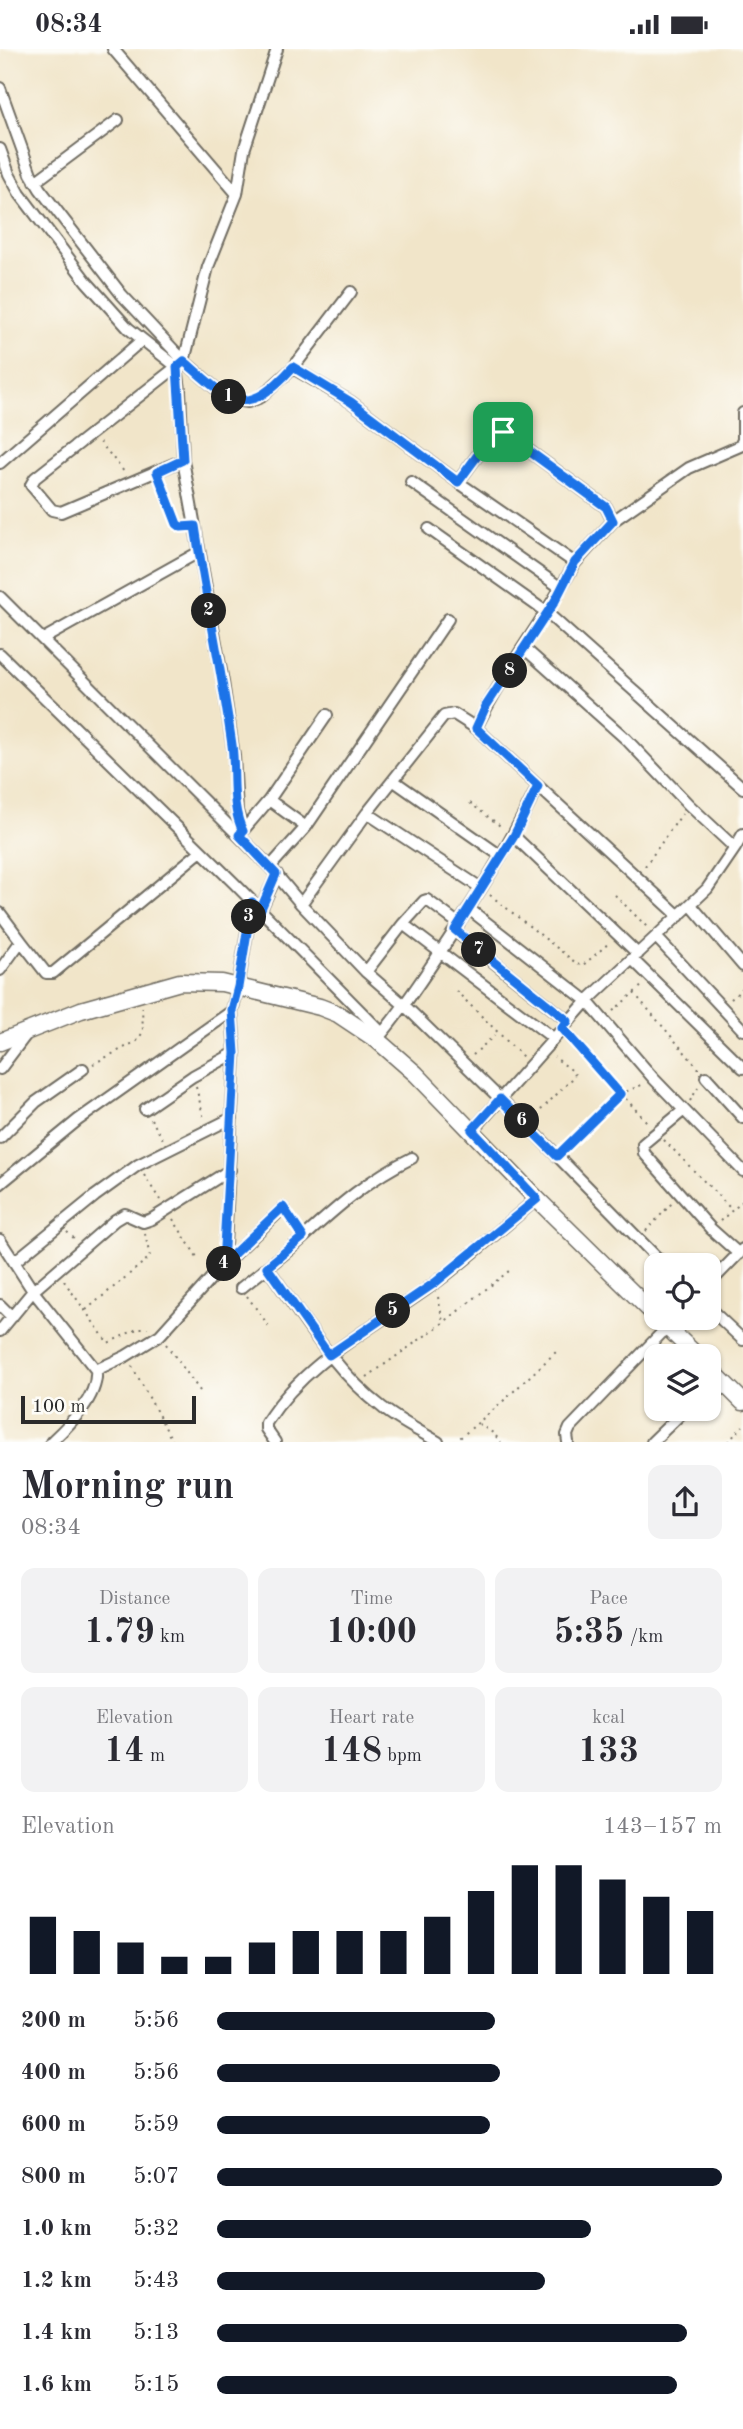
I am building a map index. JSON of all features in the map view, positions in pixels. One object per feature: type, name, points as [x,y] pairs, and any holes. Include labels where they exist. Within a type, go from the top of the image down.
[{"type":"main road","points":[[0,1042],[80,1010],[180,982],[222,983],[320,1007],[338,1014],[380,1037],[537,1199],[644,1299]]},
{"type":"main road","points":[[675,1330],[687,1344]]},
{"type":"main road","points":[[721,1384],[743,1402]]},
{"type":"street","points":[[113,49],[237,194]]},
{"type":"street","points":[[241,833],[223,682],[183,460],[180,364],[208,267],[237,194],[244,151],[277,49]]},
{"type":"street","points":[[0,88],[35,182],[122,295],[180,364]]},
{"type":"street","points":[[35,182],[118,120]]},
{"type":"street","points":[[0,149],[9,174],[29,208],[112,312],[142,340],[235,400],[248,402],[261,397],[293,367],[352,292]]},
{"type":"street","points":[[0,463],[142,340]]},
{"type":"street","points":[[180,364],[35,478],[31,485],[52,510],[61,512],[183,460]]},
{"type":"street","points":[[293,367],[351,402],[458,482],[575,562]]},
{"type":"street","points":[[476,728],[486,706],[575,562],[613,521],[689,468],[740,446],[743,440],[743,413]]},
{"type":"street","points":[[458,482],[494,433],[500,430],[606,507],[613,521]]},
{"type":"street","points":[[411,482],[561,588]]},
{"type":"street","points":[[429,529],[546,612],[743,788]]},
{"type":"street","points":[[43,639],[199,552]]},
{"type":"street","points":[[0,597],[241,833],[301,904],[366,972],[404,1005],[526,1124],[652,1253]]},
{"type":"street","points":[[223,1264],[235,1053],[232,1010],[256,907],[273,871],[448,619]]},
{"type":"street","points":[[524,648],[626,739],[689,805],[735,848]]},
{"type":"street","points":[[0,654],[201,851],[380,1037],[469,909],[514,836],[538,786]]},
{"type":"street","points":[[301,904],[367,813],[444,716],[454,713],[476,728],[679,916]]},
{"type":"street","points":[[241,833],[269,800],[327,715]]},
{"type":"street","points":[[394,781],[501,856]]},
{"type":"street","points":[[269,800],[306,827]]},
{"type":"street","points":[[367,813],[481,888]]},
{"type":"street","points":[[472,1130],[587,1001],[657,938],[718,877],[743,834]]},
{"type":"street","points":[[514,836],[618,936],[743,1068]]},
{"type":"street","points":[[0,913],[46,973],[53,973],[201,851]]},
{"type":"street","points":[[366,972],[420,904],[427,901],[565,1024]]},
{"type":"street","points":[[691,905],[743,966]]},
{"type":"street","points":[[469,909],[587,1001],[654,1079],[743,1171]]},
{"type":"street","points":[[403,924],[553,1038]]},
{"type":"street","points":[[657,938],[743,1030]]},
{"type":"street","points":[[0,970],[21,941]]},
{"type":"street","points":[[0,1184],[78,1120],[232,1010]]},
{"type":"street","points":[[0,1069],[29,1031]]},
{"type":"street","points":[[145,1109],[193,1076],[235,1053]]},
{"type":"street","points":[[0,1138],[36,1102],[83,1069]]},
{"type":"street","points":[[706,1077],[743,1118]]},
{"type":"street","points":[[684,1110],[656,1132],[642,1147],[643,1153],[711,1229],[741,1251],[721,1272]]},
{"type":"street","points":[[14,1262],[138,1165],[232,1118]]},
{"type":"street","points":[[241,1288],[329,1212],[372,1179],[412,1158]]},
{"type":"street","points":[[0,1331],[33,1291],[121,1216],[130,1215],[143,1221],[152,1219],[230,1170]]},
{"type":"street","points":[[275,1442],[266,1429],[266,1423],[300,1381],[329,1355],[436,1282],[537,1199]]},
{"type":"street","points":[[96,1370],[126,1356],[160,1335],[223,1264],[283,1207]]},
{"type":"street","points":[[0,1240],[33,1291],[96,1370],[96,1384],[86,1402],[51,1442]]},
{"type":"street","points":[[267,1267],[329,1355],[357,1384],[383,1408],[438,1442]]},
{"type":"street","points":[[0,1305],[12,1317]]},
{"type":"street","points":[[721,1319],[743,1340]]},
{"type":"street","points":[[568,1442],[570,1428],[655,1330]]},
{"type":"street","points":[[652,1442],[674,1421]]},
{"type":"path","points":[[93,434],[132,482]]},
{"type":"path","points":[[157,472],[177,524],[181,527],[195,526]]},
{"type":"path","points":[[470,803],[514,836]]},
{"type":"path","points":[[638,876],[689,805]]},
{"type":"path","points":[[481,888],[582,966],[618,936]]},
{"type":"path","points":[[615,895],[657,938]]},
{"type":"path","points":[[722,1007],[743,988]]},
{"type":"path","points":[[456,991],[531,1065]]},
{"type":"path","points":[[83,1069],[137,1041],[143,1032],[141,992]]},
{"type":"path","points":[[602,1019],[634,993],[706,1077],[684,1110]]},
{"type":"path","points":[[565,1024],[620,1094],[732,1210]]},
{"type":"path","points":[[463,1063],[498,1032]]},
{"type":"path","points":[[526,1124],[575,1076],[545,1049]]},
{"type":"path","points":[[193,1076],[207,1130]]},
{"type":"path","points":[[557,1156],[620,1094],[654,1079]]},
{"type":"path","points":[[145,1109],[168,1148]]},
{"type":"path","points":[[138,1165],[197,1257]]},
{"type":"path","points":[[638,1240],[680,1194]]},
{"type":"path","points":[[711,1229],[743,1201]]},
{"type":"path","points":[[283,1207],[303,1237]]},
{"type":"path","points":[[85,1311],[150,1257],[143,1221]]},
{"type":"path","points":[[58,1225],[83,1247]]},
{"type":"path","points":[[57,1271],[108,1343],[139,1328],[157,1329],[200,1391]]},
{"type":"path","points":[[357,1384],[443,1323],[509,1271]]},
{"type":"path","points":[[436,1282],[443,1323]]},
{"type":"path","points":[[455,1442],[557,1351]]},
{"type":"path","points":[[126,1356],[173,1442]]},
{"type":"path","points":[[478,1424],[493,1433],[501,1442]]},
{"type":"path","points":[[728,1442],[743,1426]]},
{"type":"route","points":[[184,361],[222,393],[235,400],[248,402],[261,397],[293,367],[351,402],[458,482],[494,433],[500,430],[503,432],[606,507],[613,521],[575,562],[555,601],[486,706],[476,728],[538,786],[514,836],[455,930],[568,1021],[562,1028],[620,1094],[557,1156],[500,1099],[472,1130],[537,1199],[436,1282],[329,1355],[267,1267],[303,1237],[283,1207],[223,1264],[235,1053],[232,1010],[252,902],[260,911],[276,874],[239,835],[243,831],[237,811],[234,757],[195,526],[181,527],[177,524],[157,472],[183,460],[177,367],[184,361]]}]
